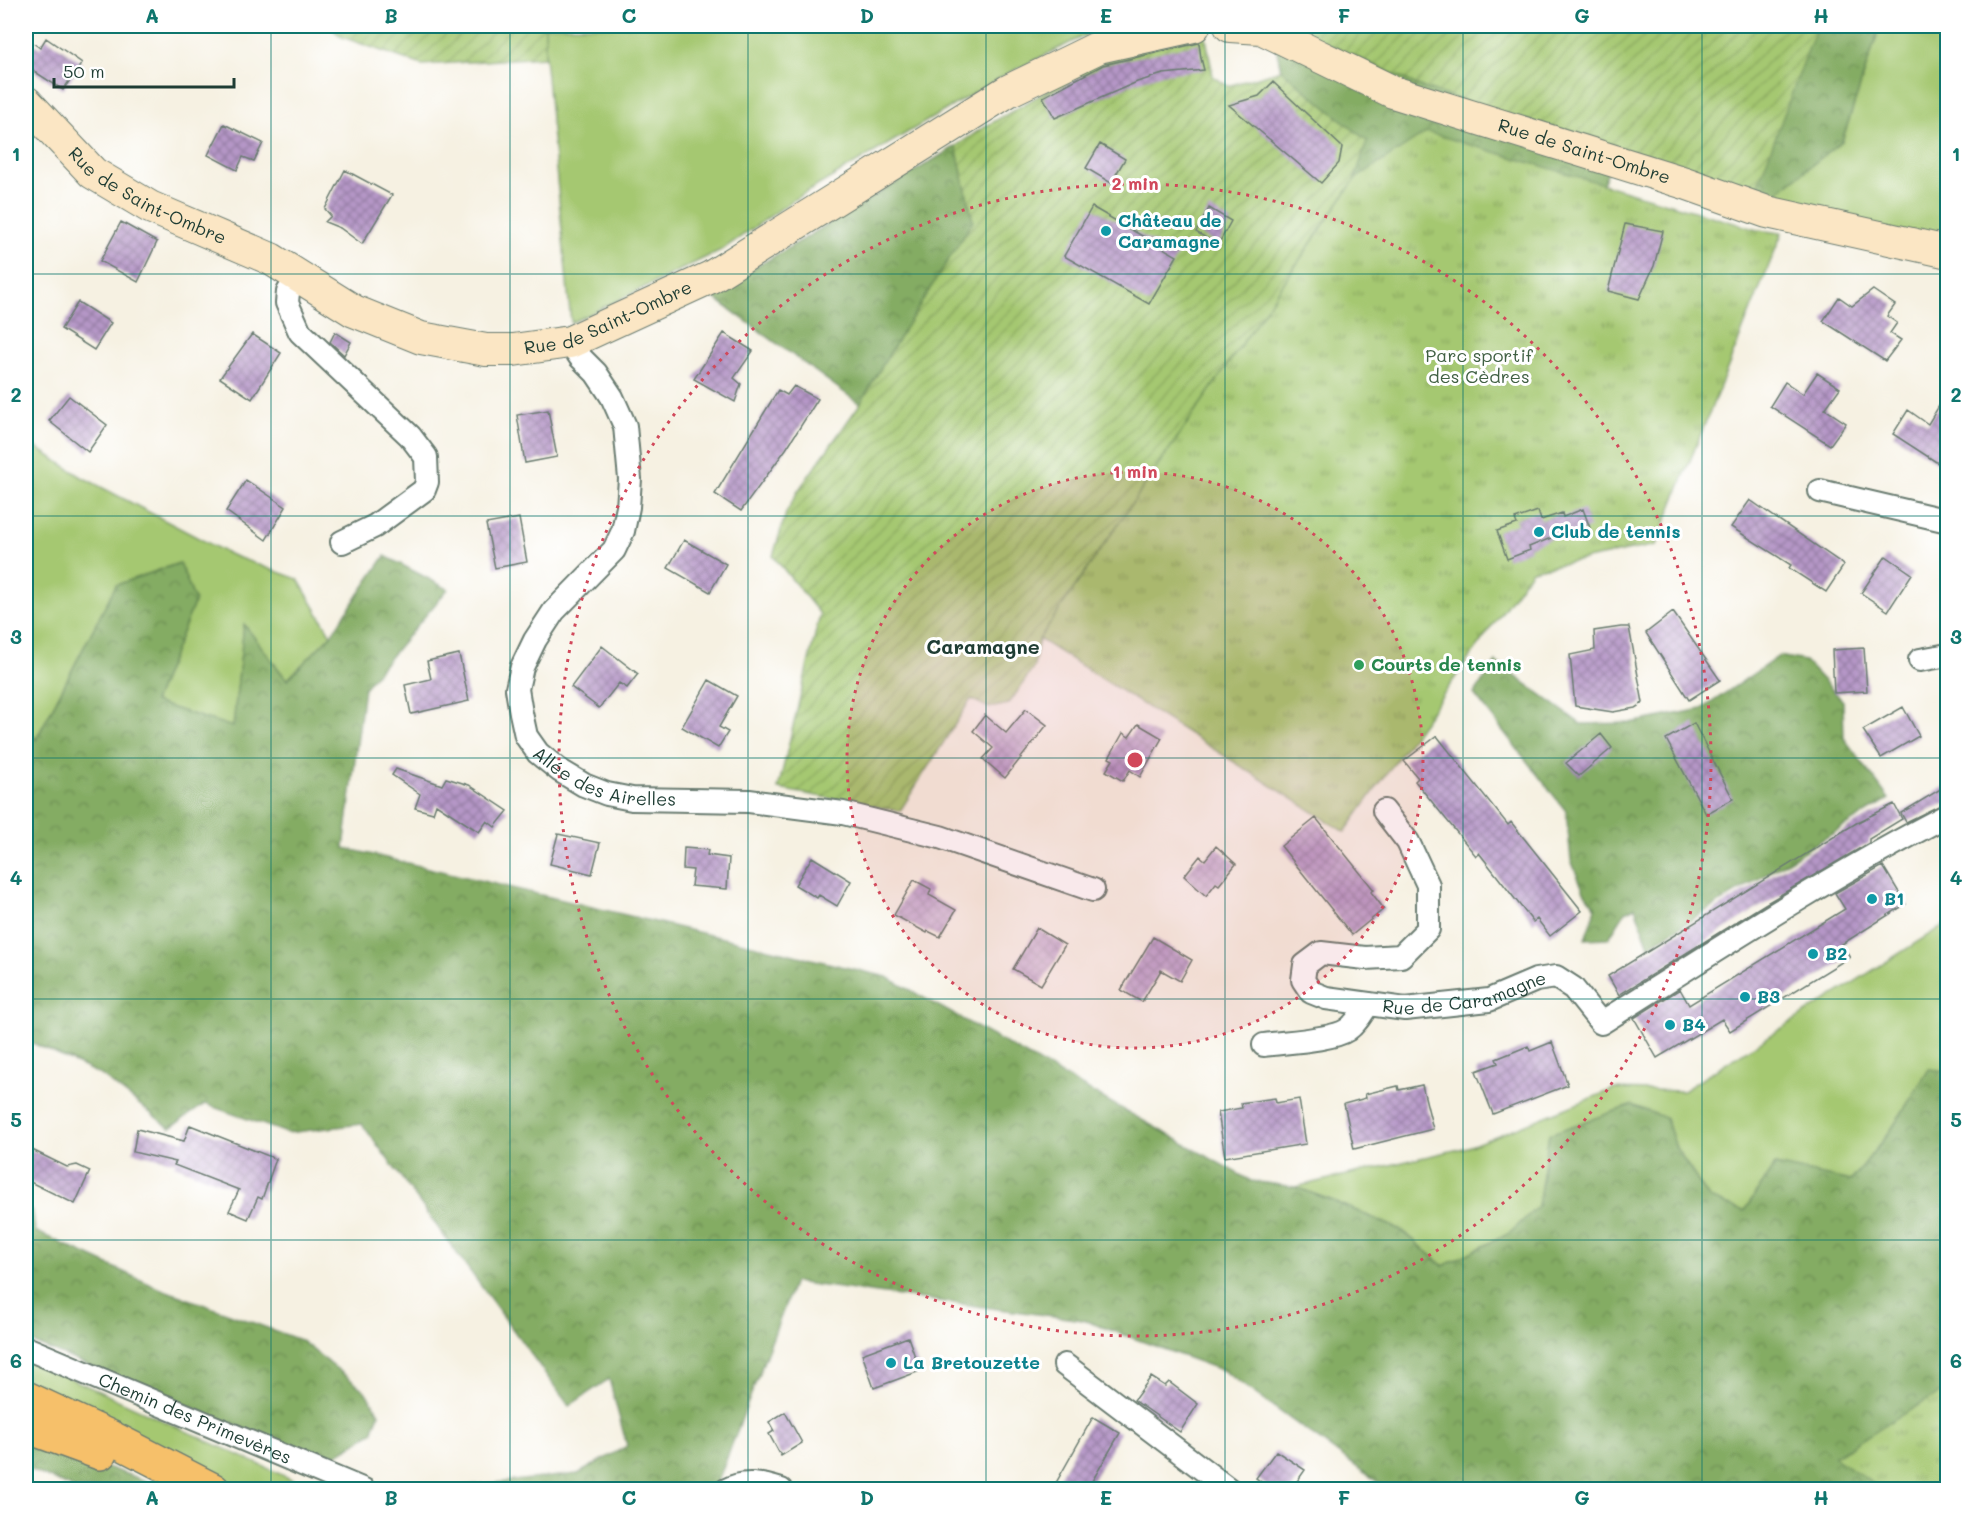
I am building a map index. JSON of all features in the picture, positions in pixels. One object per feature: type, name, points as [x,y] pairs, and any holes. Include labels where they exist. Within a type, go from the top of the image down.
[{"type":"highway","points":[[26,1398],[110,1437],[213,1490]]},
{"type":"highway","points":[[26,1426],[200,1490]]},
{"type":"street","name":"Rue de Saint-Ombre","points":[[26,102],[93,173],[150,207],[271,259],[308,280],[354,311],[421,338],[486,350],[513,350],[570,342],[711,277],[1008,92],[1099,47],[1194,26]]},
{"type":"street","name":"Rue de Saint-Ombre","points":[[1230,26],[1261,27],[1393,92],[1684,183],[1767,212],[1947,252]]},
{"type":"street","points":[[308,280],[294,283],[288,292],[287,303],[300,332],[410,436],[426,457],[427,482],[424,490],[375,526],[342,542]]},
{"type":"street","name":"Allée des Airelles","points":[[570,342],[580,357],[596,372],[612,397],[625,426],[630,479],[628,507],[623,531],[614,550],[554,611],[535,640],[522,667],[517,689],[520,713],[526,736],[538,753],[559,770],[584,785],[607,794],[632,799],[749,801],[843,813],[940,837],[1093,890]]},
{"type":"street","points":[[1820,491],[1947,520]]},
{"type":"street","points":[[1920,660],[1947,655]]},
{"type":"street","name":"Rue de Caramagne","points":[[1384,811],[1408,842],[1428,885],[1428,929],[1401,956],[1365,958],[1321,953],[1305,965],[1303,980],[1311,992],[1326,998],[1405,1009],[1489,1000],[1536,980],[1556,977],[1573,988],[1601,1023],[1744,932],[1879,851],[1947,815]]},
{"type":"street","points":[[1264,1045],[1319,1038],[1345,1032],[1354,1024],[1368,1004]]},
{"type":"street","name":"Chemin des Primevères","points":[[26,1348],[364,1490]]},
{"type":"street","points":[[1065,1365],[1230,1490]]},
{"type":"street","points":[[726,1490],[734,1485],[761,1483],[781,1490]]},
{"type":"green space","points":[[329,26],[545,26],[545,57],[422,65],[342,37]]},
{"type":"green space","points":[[545,26],[1104,26],[1003,76],[795,199],[723,249],[571,323],[545,57]]},
{"type":"green space","points":[[1277,26],[1880,26],[1842,141],[1764,203],[1404,88]]},
{"type":"green space","points":[[1293,26],[1817,26],[1755,192],[1426,89]]},
{"type":"green space","points":[[1880,26],[1947,26],[1947,242],[1764,203],[1842,141]]},
{"type":"green space","points":[[1205,33],[1213,76],[1228,86],[1281,70],[1367,141],[1355,179],[1039,639],[1034,667],[1009,704],[989,708],[971,699],[900,811],[778,789],[820,614],[773,556],[786,513],[798,491],[860,404],[973,221],[956,146],[981,129],[1096,63]]},
{"type":"green space","points":[[1274,38],[1609,169],[1588,221],[1353,179],[1367,141],[1281,70]]},
{"type":"green space","name":"Parc sportif des Cèdres","points":[[1427,132],[1758,230],[1782,233],[1656,545],[1532,570],[1345,832],[1039,639],[1355,179]]},
{"type":"green space","points":[[956,146],[973,221],[860,404],[709,294],[802,240]]},
{"type":"green space","points":[[26,441],[82,477],[231,555],[298,579],[331,635],[287,680],[244,625],[233,728],[154,702],[195,601],[179,563],[116,585],[35,741],[26,725]]},
{"type":"green space","points":[[385,556],[448,589],[364,688],[344,848],[887,977],[1251,1181],[1295,1187],[1403,1231],[1443,1266],[1510,1233],[1538,1206],[1549,1134],[1632,1105],[1666,1118],[1676,1148],[1709,1198],[1744,1211],[1775,1165],[1851,1181],[1891,1130],[1929,1069],[1947,1071],[1947,1389],[1834,1456],[1881,1489],[1387,1489],[1224,1371],[1083,1320],[794,1282],[715,1489],[463,1489],[457,1487],[578,1474],[627,1446],[609,1379],[569,1406],[362,1124],[287,1133],[205,1104],[170,1128],[101,1075],[26,1040],[26,725],[36,740],[116,585],[180,563],[195,601],[154,702],[233,727],[244,624],[287,680],[331,635]]},
{"type":"green space","points":[[1779,656],[1805,661],[1843,701],[1844,738],[1889,799],[1649,946],[1635,907],[1625,912],[1609,938],[1585,939],[1596,908],[1584,892],[1571,860],[1566,811],[1474,694],[1496,662],[1581,724],[1630,723],[1702,709]]},
{"type":"green space","points":[[1947,923],[1947,1071],[1929,1070],[1891,1130],[1851,1181],[1775,1165],[1744,1211],[1709,1198],[1676,1148],[1666,1118],[1549,1134],[1539,1206],[1510,1233],[1444,1266],[1403,1231],[1295,1187],[1468,1147],[1614,1089],[1683,1091]]},
{"type":"green space","points":[[26,1208],[33,1211],[35,1231],[156,1287],[300,1340],[365,1391],[379,1413],[372,1433],[336,1455],[301,1452],[26,1340]]},
{"type":"green space","points":[[26,1358],[302,1484],[322,1489],[233,1489],[26,1417]]},
{"type":"green space","points":[[1947,1389],[1947,1483],[1939,1489],[1881,1489],[1834,1457],[1891,1421]]},
{"type":"green space","points":[[26,1442],[169,1489],[75,1489],[26,1468]]},
{"type":"building","points":[[26,38],[40,48],[46,38],[82,63],[63,90],[26,66]]},
{"type":"building","points":[[1199,43],[1204,70],[1163,74],[1137,82],[1055,118],[1043,97],[1103,65]]},
{"type":"building","points":[[1273,82],[1342,147],[1339,163],[1321,183],[1229,105],[1259,96]]},
{"type":"building","points":[[224,124],[263,143],[254,161],[243,157],[237,170],[208,155]]},
{"type":"building","points":[[1100,144],[1125,159],[1111,183],[1086,168]]},
{"type":"building","points":[[345,170],[392,195],[362,244],[340,228],[325,222],[331,216],[325,209]]},
{"type":"building","name":"Château de Caramagne","points":[[1092,207],[1177,256],[1149,304],[1064,256]]},
{"type":"building","points":[[1209,208],[1231,221],[1218,245],[1196,232]]},
{"type":"building","points":[[121,222],[157,242],[138,282],[100,261]]},
{"type":"building","points":[[1625,224],[1663,231],[1654,266],[1639,299],[1608,291]]},
{"type":"building","points":[[1873,290],[1895,305],[1887,316],[1897,323],[1890,333],[1901,340],[1885,361],[1823,321],[1839,297],[1852,306]]},
{"type":"building","points":[[78,302],[111,323],[94,350],[61,329]]},
{"type":"building","points":[[335,332],[351,342],[344,355],[330,342]]},
{"type":"building","points":[[724,333],[753,351],[734,378],[741,384],[735,402],[694,379]]},
{"type":"building","points":[[252,334],[281,353],[252,399],[220,378]]},
{"type":"building","points":[[1817,373],[1840,388],[1825,409],[1846,423],[1830,445],[1770,406],[1785,382],[1803,394]]},
{"type":"building","points":[[794,386],[818,399],[786,449],[741,511],[715,494],[778,390],[787,395]]},
{"type":"building","points":[[1947,393],[1947,469],[1893,434],[1908,410],[1928,424]]},
{"type":"building","points":[[69,396],[107,425],[88,452],[49,421]]},
{"type":"building","points":[[548,410],[557,457],[525,463],[517,415]]},
{"type":"building","points":[[246,480],[286,507],[266,540],[226,511]]},
{"type":"building","points":[[1750,500],[1844,565],[1826,592],[1789,568],[1791,565],[1731,527]]},
{"type":"building","name":"Club de tennis","points":[[1583,509],[1590,528],[1570,536],[1568,531],[1507,559],[1497,531],[1517,524],[1515,519],[1538,511],[1541,520],[1562,513],[1563,517]]},
{"type":"building","points":[[519,518],[527,562],[495,568],[486,524]]},
{"type":"building","points":[[684,540],[726,564],[710,592],[668,568]]},
{"type":"building","points":[[1886,556],[1912,574],[1888,611],[1861,593]]},
{"type":"building","points":[[1673,612],[1720,680],[1689,700],[1646,633]]},
{"type":"building","points":[[1629,627],[1643,703],[1635,708],[1613,712],[1575,706],[1570,655],[1595,650],[1594,631]]},
{"type":"building","points":[[602,646],[638,674],[627,688],[619,683],[599,708],[571,687]]},
{"type":"building","points":[[1864,648],[1867,691],[1834,693],[1832,650]]},
{"type":"building","points":[[459,654],[469,701],[411,714],[405,685],[431,679],[427,661]]},
{"type":"building","points":[[709,680],[737,696],[719,727],[728,732],[718,748],[682,727]]},
{"type":"building","points":[[1903,707],[1919,736],[1881,758],[1863,730]]},
{"type":"building","points":[[1026,709],[1047,725],[1005,778],[983,759],[993,748],[973,731],[985,715],[1006,733]]},
{"type":"building","points":[[1694,723],[1733,799],[1706,814],[1666,739]]},
{"type":"building","points":[[1138,724],[1162,738],[1140,777],[1130,770],[1123,781],[1106,771],[1113,760],[1109,758],[1123,733],[1129,737]]},
{"type":"building","points":[[1601,734],[1612,748],[1579,776],[1566,763]]},
{"type":"building","points":[[1437,736],[1508,825],[1511,822],[1582,911],[1550,936],[1537,919],[1533,922],[1479,853],[1476,856],[1415,781],[1418,778],[1404,761]]},
{"type":"building","points":[[396,769],[442,785],[446,778],[469,785],[508,811],[495,827],[487,821],[479,832],[436,804],[433,813],[415,808],[420,794],[392,775]]},
{"type":"building","points":[[1947,785],[1947,802],[1906,822],[1901,813]]},
{"type":"building","points":[[1894,804],[1902,819],[1869,839],[1869,843],[1765,904],[1619,995],[1608,976],[1858,822]]},
{"type":"building","points":[[1316,818],[1374,890],[1371,892],[1384,909],[1352,935],[1281,846]]},
{"type":"building","points":[[558,834],[600,843],[592,874],[550,864]]},
{"type":"building","points":[[1216,846],[1236,864],[1219,885],[1216,883],[1206,896],[1184,876],[1200,856],[1205,860]]},
{"type":"building","points":[[684,848],[708,850],[707,855],[729,858],[727,889],[691,886],[693,870],[683,869]]},
{"type":"building","points":[[812,857],[851,881],[837,906],[795,885]]},
{"type":"building","points":[[1883,866],[1906,904],[1842,944],[1850,957],[1730,1031],[1722,1019],[1657,1058],[1634,1018],[1680,989],[1689,1005],[1845,909],[1835,893]]},
{"type":"building","points":[[914,880],[931,889],[929,895],[956,910],[940,937],[928,931],[927,933],[894,915]]},
{"type":"building","points":[[1037,928],[1065,945],[1041,985],[1013,969]]},
{"type":"building","points":[[1153,937],[1192,960],[1180,981],[1161,970],[1142,1002],[1121,990]]},
{"type":"building","points":[[1552,1042],[1568,1085],[1493,1114],[1476,1071],[1498,1063],[1496,1059],[1528,1046],[1530,1051]]},
{"type":"building","points":[[1422,1085],[1433,1129],[1354,1149],[1344,1104],[1366,1098],[1365,1094],[1398,1086],[1399,1090]]},
{"type":"building","points":[[1275,1098],[1276,1103],[1299,1099],[1306,1144],[1225,1157],[1218,1112],[1242,1108],[1241,1103]]},
{"type":"building","points":[[190,1125],[276,1159],[262,1199],[258,1197],[248,1219],[229,1211],[239,1190],[174,1165],[176,1162],[133,1152],[137,1129],[184,1141]]},
{"type":"building","points":[[26,1147],[67,1167],[77,1165],[90,1171],[75,1204],[26,1180]]},
{"type":"building","name":"La Bretouzette","points":[[908,1337],[920,1371],[874,1388],[862,1354]]},
{"type":"building","points":[[1151,1377],[1165,1386],[1169,1382],[1198,1404],[1180,1432],[1134,1400]]},
{"type":"building","points":[[785,1412],[802,1443],[781,1456],[769,1434],[774,1431],[769,1422]]},
{"type":"building","points":[[1093,1417],[1120,1433],[1087,1490],[1052,1490]]},
{"type":"building","points":[[1276,1451],[1305,1470],[1291,1490],[1272,1490],[1256,1478]]},
{"type":"railway","points":[[26,1485],[36,1490]]},
{"type":"place","name":"Château de Caramagne","points":[[1106,231]]},
{"type":"place","name":"Club de tennis","points":[[1539,532]]},
{"type":"place","name":"Courts de tennis","points":[[1359,665]]},
{"type":"place","name":"B1","points":[[1872,899]]},
{"type":"place","name":"B2","points":[[1813,954]]},
{"type":"place","name":"B3","points":[[1745,997]]},
{"type":"place","name":"B4","points":[[1670,1025]]},
{"type":"place","name":"La Bretouzette","points":[[891,1363]]},
{"type":"district","name":"Caramagne","points":[[983,647]]}]
